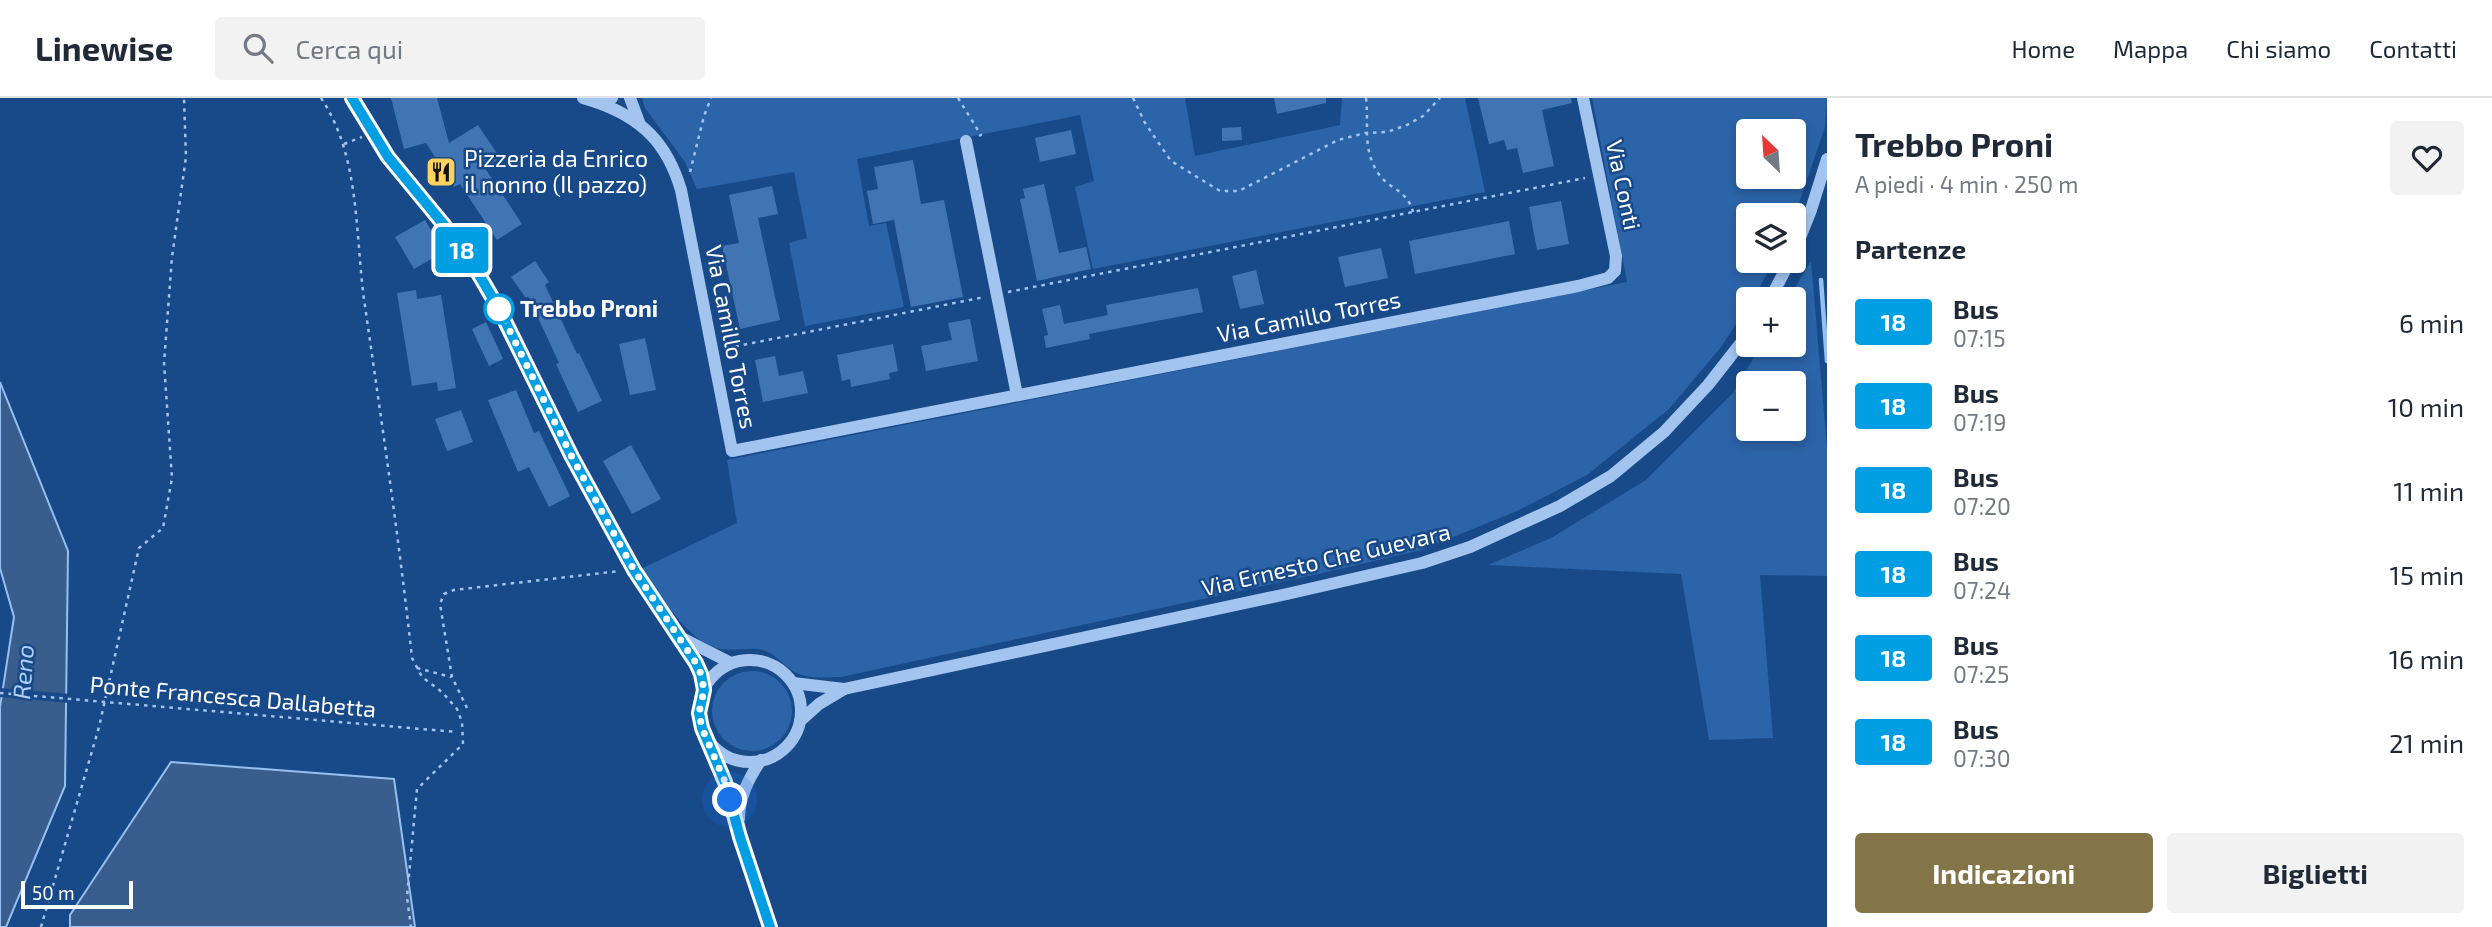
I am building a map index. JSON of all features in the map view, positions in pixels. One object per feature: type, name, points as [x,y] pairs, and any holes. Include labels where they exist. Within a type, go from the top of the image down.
[{"type":"street","points":[[352,98],[388,157],[449,231],[475,268],[499,309],[572,457],[634,570],[696,663],[704,690]]},
{"type":"street","points":[[589,100],[612,98]]},
{"type":"street","name":"Via Camillo Torres","points":[[629,98],[639,123]]},
{"type":"street","name":"Via Conti","points":[[1583,98],[1616,256],[1615,271],[1608,278]]},
{"type":"street","name":"Via Camillo Torres","points":[[589,100],[615,109],[639,123],[660,144],[674,166],[732,451],[1608,278]]},
{"type":"street","points":[[966,141],[1017,395]]},
{"type":"street","points":[[1806,223],[1827,159]]},
{"type":"street","name":"Via Ernesto Che Guevara","points":[[800,721],[819,705],[844,690],[1287,594],[1422,563],[1470,547],[1560,506],[1611,476],[1664,432],[1708,385],[1736,349]]},
{"type":"street","points":[[680,636],[731,663]]},
{"type":"street","points":[[709,741],[720,752],[734,759],[761,760],[772,756],[788,744],[800,721],[800,703],[793,683],[769,664],[749,660],[731,663],[715,674],[704,690],[699,713],[702,728],[725,782],[770,927]]},
{"type":"street","name":"Via Ernesto Che Guevara","points":[[793,683],[844,690]]},
{"type":"street","points":[[740,837],[739,814],[742,796],[761,760]]},
{"type":"path","points":[[41,927],[99,727],[139,548],[163,528],[172,478],[164,363],[172,257],[186,157],[184,98]]},
{"type":"path","points":[[321,98],[344,144],[352,185],[364,297],[388,457],[412,658],[422,677],[450,700],[462,722],[464,744],[417,789],[407,897],[411,927]]},
{"type":"path","points":[[681,190],[690,175],[711,98]]},
{"type":"path","points":[[958,98],[981,135],[966,141]]},
{"type":"path","points":[[1133,98],[1145,123],[1171,161],[1220,191],[1239,191],[1338,140],[1387,132],[1407,125],[1423,116],[1440,98]]},
{"type":"path","points":[[1366,98],[1365,134],[1371,161],[1379,175],[1410,201],[1413,212]]},
{"type":"path","points":[[344,144],[371,133]]},
{"type":"path","points":[[713,350],[1599,175]]},
{"type":"path","points":[[467,708],[452,677],[440,604],[444,594],[454,590],[634,570]]},
{"type":"path","points":[[417,668],[452,677]]},
{"type":"path","name":"Ponte Francesca Dallabetta","points":[[0,693],[463,733]]},
{"type":"shaded area","points":[[642,98],[1185,98],[1195,156],[1340,125],[1342,98],[1465,98],[1485,192],[1093,269],[1075,187],[1094,181],[1080,115],[857,159],[869,226],[886,223],[904,307],[805,326],[789,243],[807,238],[794,172],[697,189],[685,162],[645,108]]},
{"type":"shaded area","points":[[1592,98],[1827,98],[1825,127],[1806,183],[1806,119],[1736,119],[1736,189],[1804,189],[1799,203],[1736,203],[1736,273],[1767,273],[1760,287],[1736,287],[1736,324],[1721,347],[1669,409],[1587,475],[1517,511],[1421,550],[841,677],[810,677],[798,674],[763,650],[720,649],[703,642],[673,613],[641,569],[737,523],[727,460],[1627,282]]},
{"type":"shaded area","points":[[1811,261],[1827,448],[1827,576],[1760,575],[1773,738],[1709,740],[1681,574],[1488,565],[1551,538],[1646,480],[1736,388],[1736,441],[1806,441],[1806,371],[1746,371],[1754,357],[1806,357],[1806,287],[1795,287]]},
{"type":"shaded area","points":[[752,671],[767,674],[780,683],[789,696],[792,711],[789,726],[780,739],[767,748],[752,751],[737,748],[724,739],[715,726],[712,711],[715,696],[724,683],[737,674]]},
{"type":"water","name":"Reno","points":[[0,382],[68,551],[65,786],[6,927],[0,927],[0,707],[14,617],[0,568]]},
{"type":"water","points":[[171,762],[394,779],[415,927],[70,927],[70,915]]},
{"type":"pier","points":[[0,688],[70,694],[70,703],[0,697]]},
{"type":"building","points":[[391,98],[437,98],[449,143],[478,125],[500,158],[485,168],[522,224],[497,240],[460,184],[454,187],[426,143],[404,149]]},
{"type":"building","points":[[1274,98],[1326,98],[1326,103],[1277,114]]},
{"type":"building","points":[[1478,98],[1571,98],[1572,103],[1542,110],[1554,166],[1523,173],[1517,148],[1507,150],[1504,140],[1489,144]]},
{"type":"building","points":[[1241,127],[1242,140],[1222,141],[1222,128]]},
{"type":"building","points":[[1071,130],[1076,154],[1040,162],[1035,138]]},
{"type":"building","points":[[913,160],[921,204],[944,200],[963,297],[911,307],[894,220],[873,224],[867,191],[878,189],[874,167]]},
{"type":"building","points":[[1044,184],[1059,253],[1086,247],[1091,269],[1037,281],[1020,199],[1025,198],[1023,189]]},
{"type":"building","points":[[772,186],[778,214],[758,218],[780,320],[740,329],[722,246],[739,243],[729,195]]},
{"type":"building","points":[[1561,201],[1569,244],[1537,250],[1529,207]]},
{"type":"building","points":[[425,220],[441,247],[434,249],[435,257],[414,269],[395,237]]},
{"type":"building","points":[[1509,221],[1515,254],[1415,274],[1409,241]]},
{"type":"building","points":[[1381,248],[1388,278],[1345,287],[1338,257]]},
{"type":"building","points":[[535,261],[549,282],[545,285],[602,401],[578,412],[528,296],[526,298],[511,277]]},
{"type":"building","points":[[1256,270],[1264,304],[1240,309],[1232,276]]},
{"type":"building","points":[[1198,288],[1203,312],[1089,334],[1090,339],[1046,348],[1044,336],[1048,335],[1042,309],[1060,305],[1064,324],[1108,315],[1106,305]]},
{"type":"building","points":[[416,290],[417,299],[441,295],[456,388],[438,391],[437,382],[412,386],[397,293]]},
{"type":"building","points":[[970,319],[978,361],[926,371],[921,346],[952,340],[948,323]]},
{"type":"building","points":[[486,322],[503,359],[489,366],[472,329]]},
{"type":"building","points":[[645,338],[656,390],[630,395],[619,344]]},
{"type":"building","points":[[893,344],[898,371],[889,373],[890,379],[851,387],[850,379],[842,381],[837,355]]},
{"type":"building","points":[[775,356],[779,376],[803,371],[808,393],[763,402],[755,360]]},
{"type":"building","points":[[516,390],[534,433],[539,431],[570,496],[549,507],[529,467],[518,472],[488,400]]},
{"type":"building","points":[[461,410],[473,442],[447,451],[435,419]]},
{"type":"building","points":[[631,445],[661,499],[632,514],[603,461]]},
{"type":"waterway","points":[[1821,280],[1827,361]]},
{"type":"bus line","name":"18","points":[[352,98],[388,157],[449,231],[475,268],[499,309],[572,457],[634,570],[696,663],[704,690],[699,713],[702,728],[725,782],[770,927]]},
{"type":"place","name":"Pizzeria da Enrico il nonno (Il pazzo)","points":[[441,172]]},
{"type":"place","name":"Trebbo Proni","points":[[499,309]]},
{"type":"route","points":[[499,309],[572,457],[634,570],[696,663],[704,690],[699,713],[702,728],[730,800]]}]
